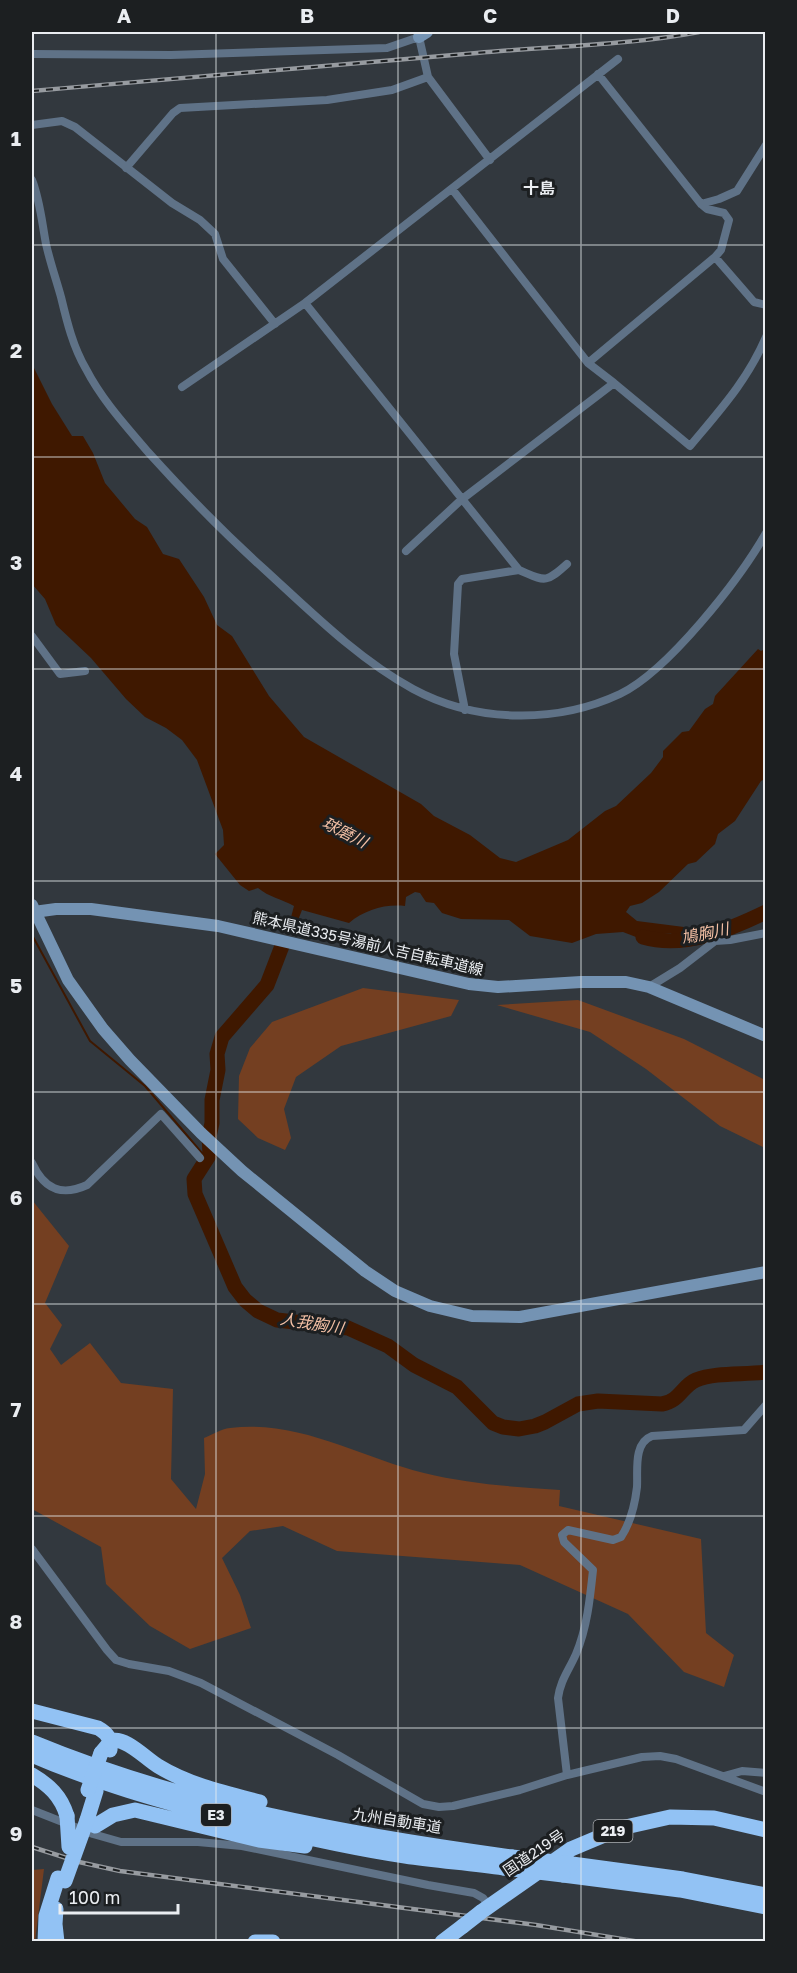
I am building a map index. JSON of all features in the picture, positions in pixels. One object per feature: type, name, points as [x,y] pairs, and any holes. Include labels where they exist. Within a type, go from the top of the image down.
[{"type":"highway","points":[[32,1711],[98,1728],[105,1732],[107,1750],[46,1916],[45,1941]]},
{"type":"highway","points":[[107,1750],[121,1740],[175,1776],[196,1785],[277,1807],[339,1829]]},
{"type":"highway","name":"九州自動車道","points":[[32,1742],[189,1796],[339,1829],[508,1862],[567,1870],[765,1907]]},
{"type":"highway","name":"九州自動車道","points":[[32,1755],[183,1807],[333,1844],[406,1856],[508,1862]]},
{"type":"highway","points":[[32,1775],[51,1788],[82,1820]]},
{"type":"highway","points":[[82,1820],[135,1810],[260,1840],[332,1850],[406,1856]]},
{"type":"highway","name":"国道219号","points":[[442,1941],[571,1848],[621,1828],[670,1818],[714,1818],[765,1830]]},
{"type":"highway","name":"九州自動車道","points":[[567,1870],[683,1879],[765,1895]]},
{"type":"highway","points":[[57,1941],[54,1924],[61,1879]]},
{"type":"highway","points":[[255,1941],[273,1941]]},
{"type":"street","points":[[32,54],[171,56],[387,48],[423,34],[428,77],[490,160]]},
{"type":"street","points":[[182,387],[305,303],[618,59]]},
{"type":"street","points":[[588,363],[715,257],[721,250],[729,220],[724,213],[707,209],[701,204],[598,74]]},
{"type":"street","points":[[126,168],[173,112],[180,108],[327,100],[392,90],[428,77]]},
{"type":"street","points":[[32,125],[62,121],[93,140],[172,203],[200,220],[215,234],[224,260],[275,324]]},
{"type":"street","points":[[701,204],[737,191],[765,145]]},
{"type":"street","points":[[32,180],[47,247],[73,340],[87,373],[129,430],[180,488],[228,537],[313,614],[359,651],[413,688],[443,703],[465,710],[518,716],[590,705],[621,693],[644,678],[669,656],[752,557],[765,533]]},
{"type":"street","points":[[452,189],[588,363],[690,446],[736,392],[756,359],[765,337]]},
{"type":"street","points":[[715,257],[754,302],[765,305]]},
{"type":"street","points":[[305,303],[519,570],[542,580],[548,579],[567,564]]},
{"type":"street","points":[[406,551],[461,500],[614,383]]},
{"type":"street","points":[[465,710],[454,654],[458,584],[462,579],[519,570]]},
{"type":"street","points":[[32,636],[60,674],[85,670]]},
{"type":"street","name":"熊本県道335号湯前人吉自転車道線","points":[[32,910],[91,909],[218,926],[470,984],[498,987],[626,982],[649,987],[765,1036]]},
{"type":"street","points":[[32,910],[68,980],[84,1005],[170,1103],[243,1171],[365,1271],[395,1291],[430,1306],[472,1316],[520,1317],[765,1272]]},
{"type":"street","points":[[649,987],[680,968],[715,940],[730,940],[765,933]]},
{"type":"street","points":[[32,1163],[40,1176],[53,1189],[60,1192],[75,1190],[87,1185],[161,1114],[180,1132],[200,1158]]},
{"type":"street","points":[[567,1775],[558,1698],[560,1685],[576,1653],[589,1608],[593,1570],[564,1542],[562,1535],[568,1530],[613,1540],[621,1537],[632,1514],[637,1487],[638,1457],[646,1438],[744,1430],[765,1405]]},
{"type":"street","points":[[32,1550],[116,1659],[129,1664],[169,1671],[201,1683],[338,1755],[423,1804],[439,1807],[453,1806],[520,1790],[567,1775],[642,1757],[660,1756],[676,1759],[765,1792]]},
{"type":"street","points":[[724,1776],[742,1771],[765,1773]]},
{"type":"street","points":[[32,1810],[93,1834],[121,1842],[198,1842],[242,1846],[474,1893],[483,1898],[485,1909]]},
{"type":"shaded area","points":[[363,988],[459,1000],[451,1016],[341,1046],[296,1077],[284,1109],[291,1138],[285,1150],[258,1138],[238,1119],[239,1076],[250,1048],[272,1022]]},
{"type":"shaded area","points":[[578,1000],[684,1039],[765,1080],[765,1148],[720,1126],[646,1069],[590,1032],[497,1005]]},
{"type":"shaded area","points":[[32,1200],[69,1246],[45,1303],[62,1325],[50,1349],[61,1365],[90,1343],[121,1383],[173,1389],[171,1479],[196,1509],[205,1474],[204,1438],[230,1428],[280,1429],[304,1434],[441,1477],[560,1490],[559,1506],[701,1539],[706,1633],[734,1655],[724,1687],[684,1672],[628,1614],[520,1565],[337,1551],[283,1526],[250,1531],[222,1558],[240,1595],[251,1628],[190,1649],[150,1626],[106,1584],[101,1547],[32,1509]]},
{"type":"shaded area","points":[[44,1869],[35,1941],[32,1941],[32,1870]]},
{"type":"water","name":"球磨川","points":[[32,364],[52,404],[72,436],[83,436],[93,453],[105,483],[135,519],[147,527],[163,554],[179,559],[204,597],[217,625],[232,636],[269,696],[304,737],[421,804],[434,816],[470,835],[500,858],[516,862],[568,840],[605,811],[616,806],[651,773],[663,757],[663,751],[682,732],[689,731],[705,709],[713,704],[715,696],[758,649],[761,651],[765,649],[765,779],[761,781],[735,821],[718,834],[715,844],[696,862],[688,864],[659,892],[642,903],[630,906],[626,912],[637,921],[684,927],[680,945],[671,933],[662,933],[661,941],[636,937],[623,932],[596,934],[572,943],[530,936],[509,920],[461,919],[442,913],[434,903],[426,902],[420,893],[415,892],[406,897],[405,906],[375,909],[349,923],[302,910],[297,923],[290,921],[294,906],[258,888],[249,891],[240,885],[215,854],[224,845],[223,830],[197,760],[182,740],[145,717],[126,699],[91,658],[56,625],[45,599],[32,584]]},
{"type":"waterway","name":"鳩胸川","points":[[643,937],[674,941],[706,936],[766,912]]},
{"type":"waterway","points":[[32,935],[90,1041],[145,1086],[207,1159]]},
{"type":"waterway","name":"人我胸川","points":[[282,946],[267,985],[222,1037],[217,1054],[218,1070],[212,1100],[210,1154],[194,1179],[195,1194],[235,1287],[245,1300],[258,1311],[277,1320],[348,1328],[388,1346],[414,1365],[457,1387],[493,1423],[503,1427],[519,1429],[535,1426],[578,1404],[598,1401],[662,1404],[673,1400],[691,1383],[704,1377],[766,1372]]},
{"type":"railway","points":[[32,91],[616,43],[699,32]]},
{"type":"railway","points":[[32,1847],[79,1862],[120,1871],[536,1925],[640,1942]]},
{"type":"district","name":"十島","points":[[539,188]]}]
